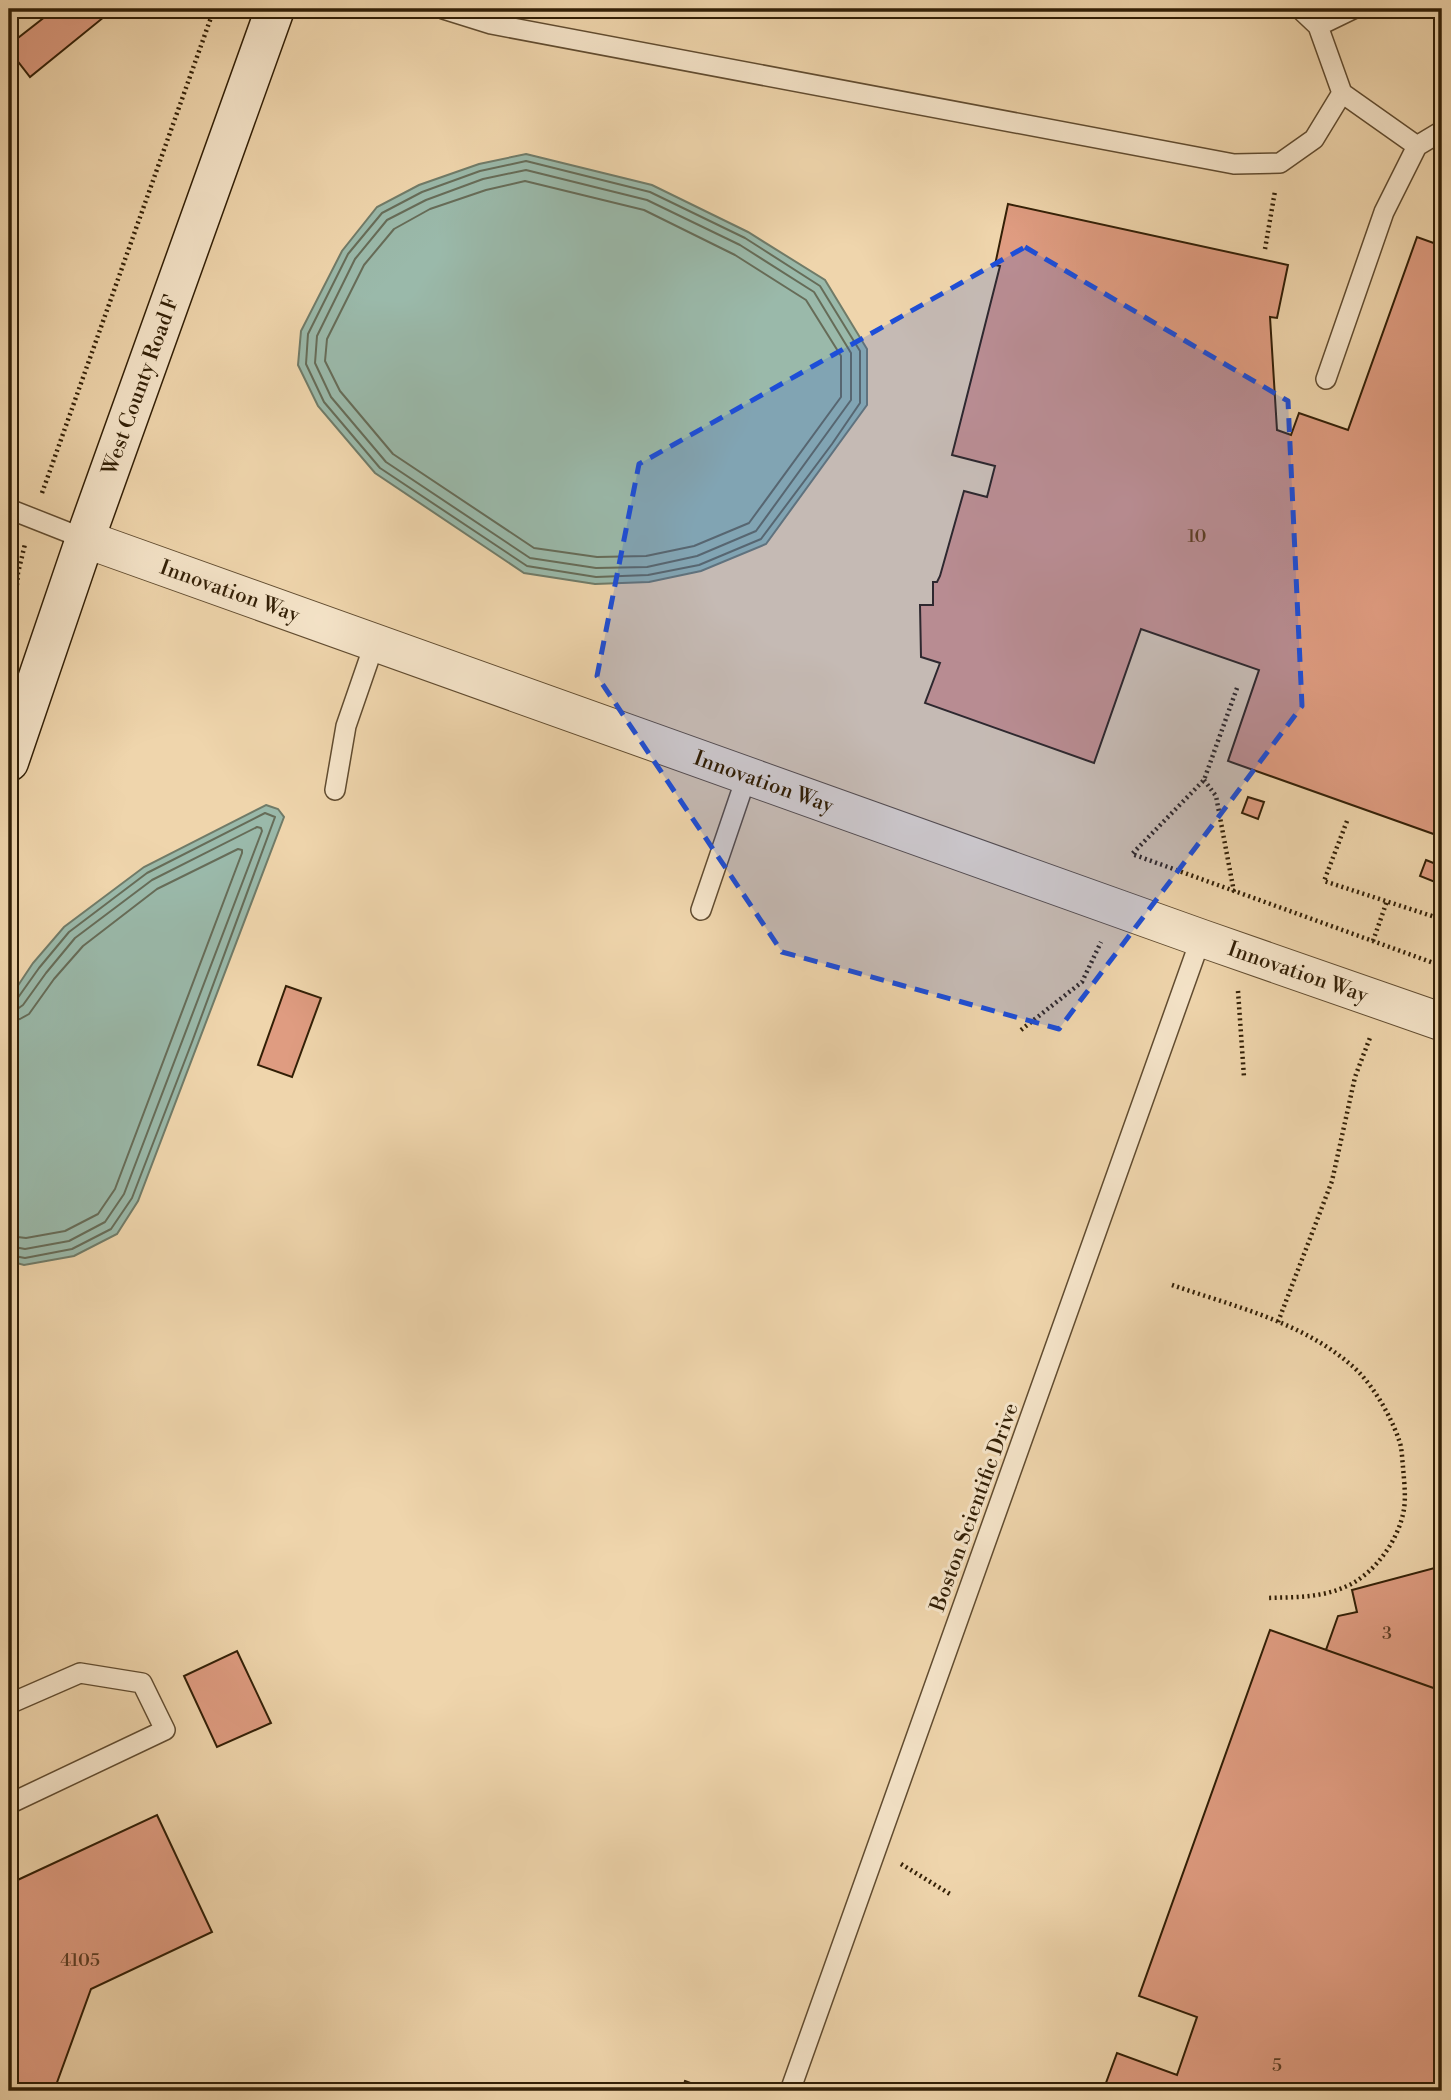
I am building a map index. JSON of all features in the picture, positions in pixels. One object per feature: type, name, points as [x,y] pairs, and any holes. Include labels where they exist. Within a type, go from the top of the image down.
[{"type":"street","name":"West County Road F","points":[[9,762],[85,539],[275,9]]},
{"type":"street","name":"Innovation Way","points":[[85,539],[1201,938],[1442,1021]]},
{"type":"lane","points":[[443,9],[495,16],[1234,164],[1280,163],[1314,139],[1342,93]]},
{"type":"lane","points":[[1300,9],[1318,26],[1342,93],[1417,146]]},
{"type":"lane","points":[[1318,26],[1353,9]]},
{"type":"lane","points":[[1326,379],[1384,212],[1417,146],[1442,131]]},
{"type":"lane","points":[[9,509],[85,539]]},
{"type":"lane","points":[[335,790],[346,726],[375,642]]},
{"type":"lane","points":[[701,910],[747,775]]},
{"type":"lane","name":"Boston Scientific Drive","points":[[790,2091],[1201,938]]},
{"type":"lane","points":[[9,1704],[80,1673],[142,1683],[165,1730],[9,1804]]},
{"type":"path","points":[[13,635],[18,573],[33,518],[214,9]]},
{"type":"path","points":[[1436,9],[1442,23]]},
{"type":"path","points":[[1265,249],[1280,163]]},
{"type":"path","points":[[1237,688],[1204,780],[1132,854],[1442,966]]},
{"type":"path","points":[[1204,780],[1216,796],[1234,892]]},
{"type":"path","points":[[1347,821],[1324,881],[1435,917],[1442,912]]},
{"type":"path","points":[[1373,941],[1387,901]]},
{"type":"path","points":[[1021,1030],[1082,982],[1101,942]]},
{"type":"path","points":[[1238,990],[1244,1077]]},
{"type":"path","points":[[1278,1322],[1332,1181],[1355,1077],[1371,1034]]},
{"type":"path","points":[[1172,1285],[1278,1322],[1329,1348],[1354,1367],[1381,1401],[1400,1442],[1404,1509],[1394,1539],[1374,1567],[1347,1587],[1319,1596],[1267,1598]]},
{"type":"path","points":[[876,1848],[950,1894]]},
{"type":"highlighted area","points":[[1025,247],[1288,401],[1302,706],[1059,1029],[782,952],[597,676],[639,464]]},
{"type":"water","points":[[526,154],[652,185],[748,232],[825,280],[867,349],[867,405],[766,544],[701,571],[649,582],[595,584],[524,573],[375,473],[318,406],[298,365],[301,331],[342,251],[377,207],[419,185],[479,164]]},
{"type":"water","points":[[266,805],[278,809],[284,817],[138,1201],[117,1234],[74,1256],[24,1265],[9,1261],[9,999],[33,963],[64,927],[144,867]]},
{"type":"building","points":[[9,9],[30,9],[9,26]]},
{"type":"building","points":[[55,9],[97,9],[104,17],[30,77],[9,50],[9,45]]},
{"type":"building","points":[[1008,204],[1288,265],[1277,318],[1270,317],[1277,430],[1291,435],[1299,413],[1348,430],[1417,237],[1442,246],[1442,837],[1228,761],[1259,670],[1141,629],[1094,763],[925,703],[940,663],[921,657],[920,605],[933,605],[933,582],[937,582],[940,576],[964,491],[987,497],[995,466],[952,455],[1000,266],[995,265]]},
{"type":"building","points":[[1248,797],[1264,802],[1258,819],[1242,813]]},
{"type":"building","points":[[1426,860],[1441,866],[1435,882],[1420,876]]},
{"type":"building","points":[[286,986],[321,998],[292,1077],[258,1065]]},
{"type":"building","points":[[1442,1566],[1442,1691],[1326,1650],[1338,1616],[1357,1612],[1352,1590]]},
{"type":"building","points":[[1270,1630],[1442,1691],[1442,2091],[1103,2091],[1117,2053],[1177,2075],[1197,2017],[1139,1996]]},
{"type":"building","points":[[237,1651],[271,1723],[217,1747],[184,1676]]},
{"type":"building","points":[[157,1815],[212,1932],[91,1989],[56,2091],[9,2091],[9,1884]]},
{"type":"building","points":[[685,2081],[699,2086],[697,2091],[682,2091]]}]
